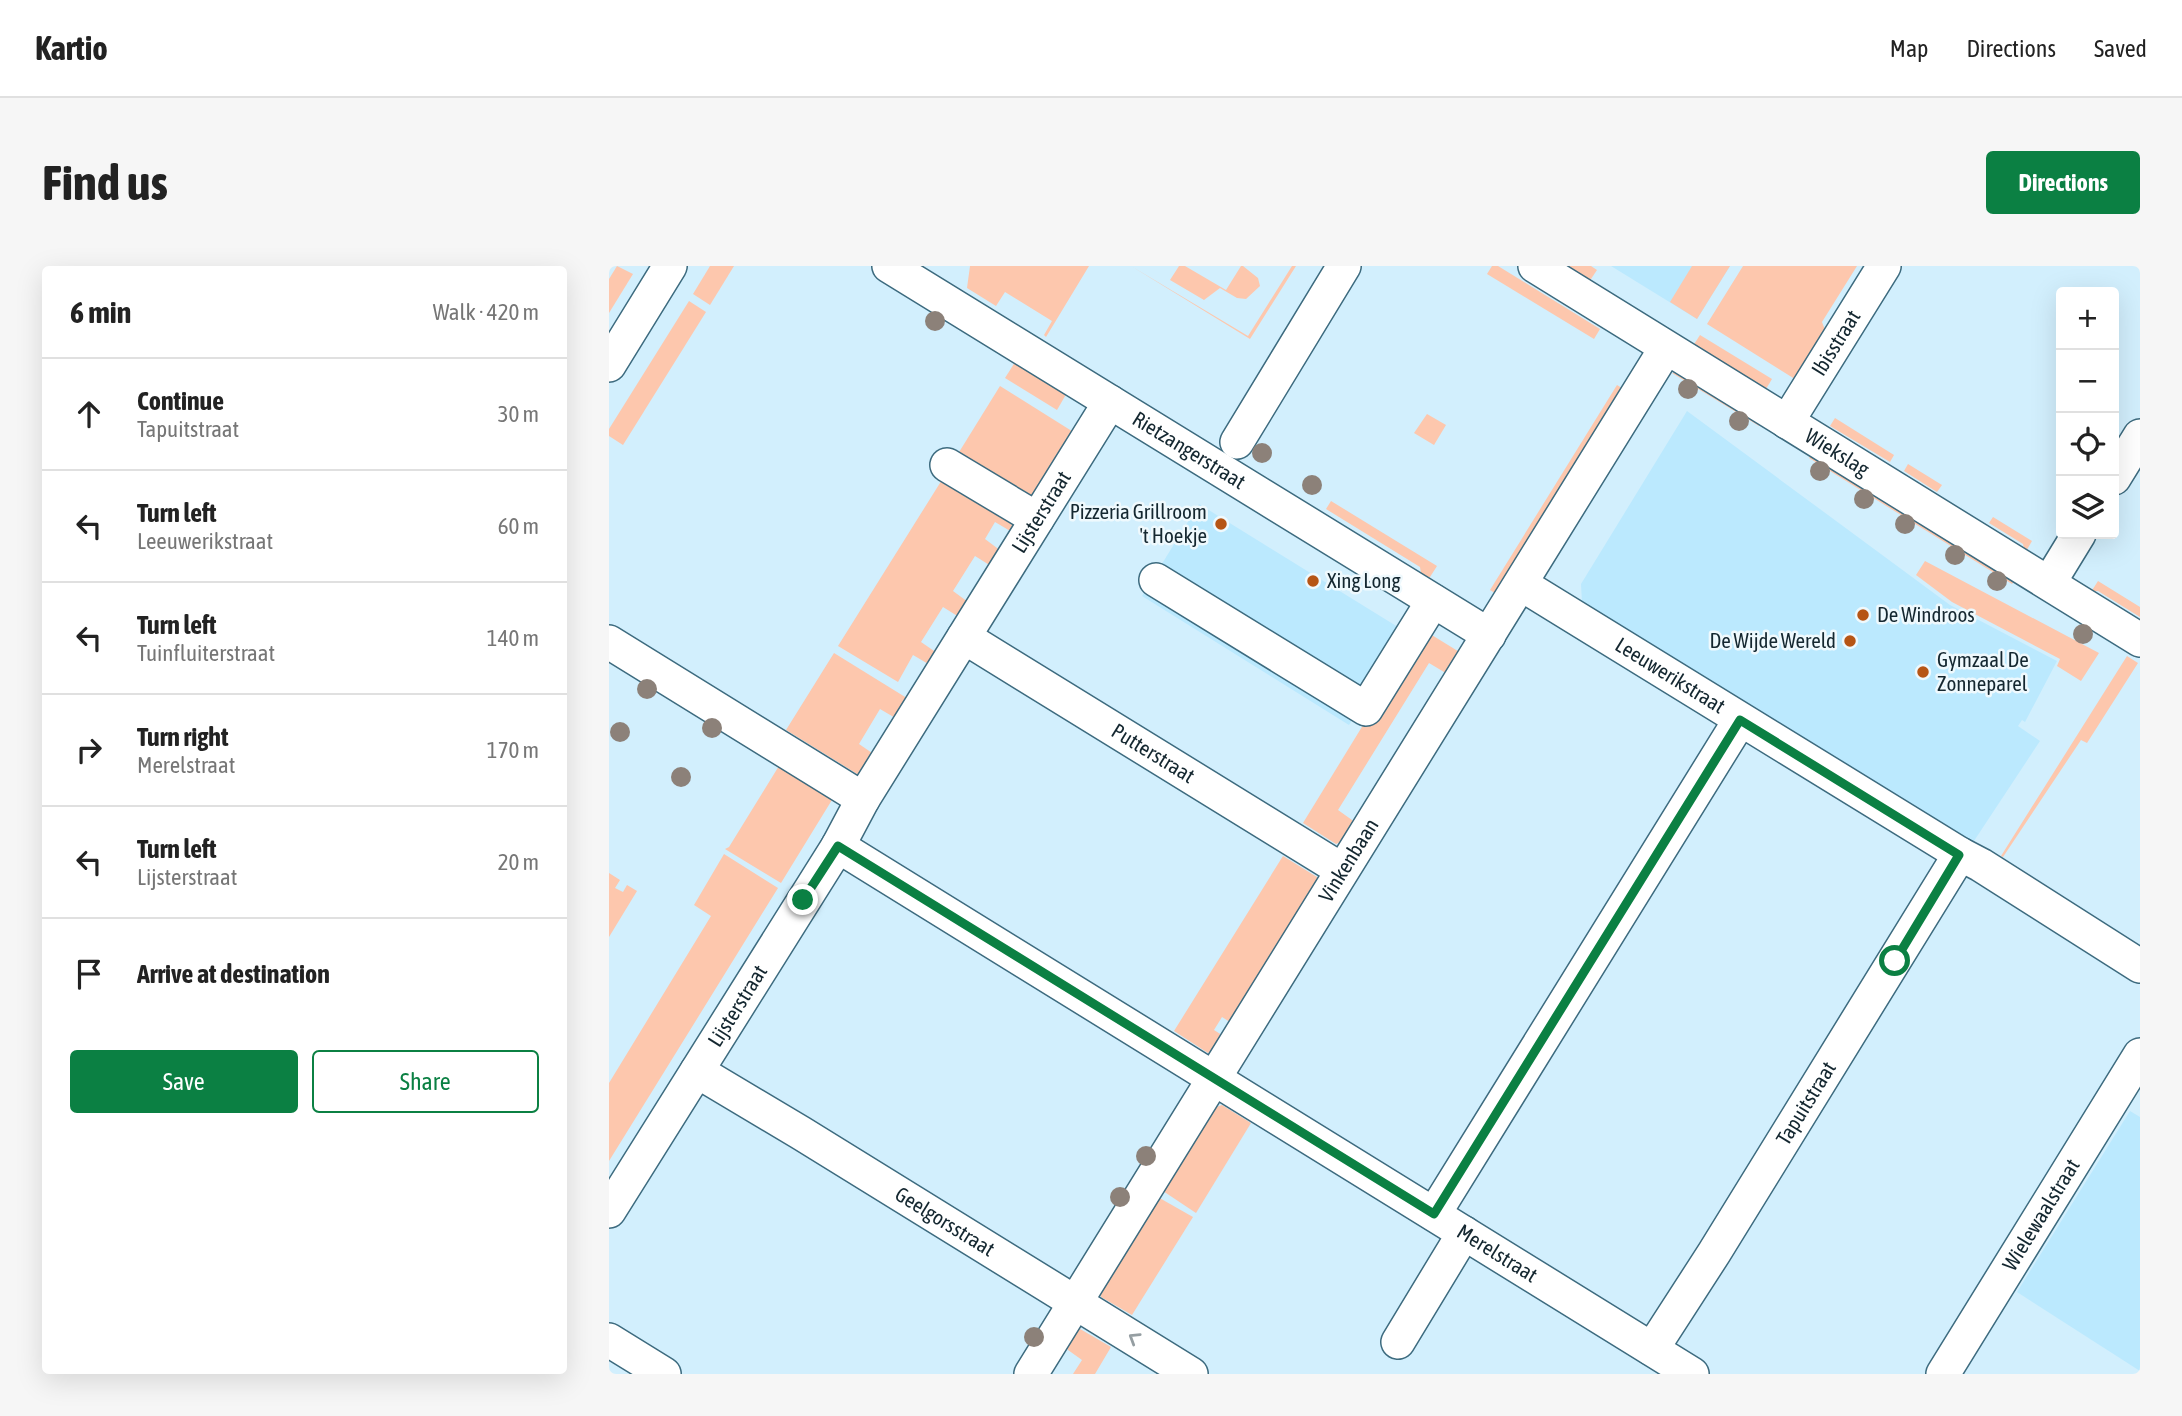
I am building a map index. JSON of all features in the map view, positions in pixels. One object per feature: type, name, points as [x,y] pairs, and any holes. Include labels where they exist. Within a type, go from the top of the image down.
[{"type":"street","points":[[609,365],[670,266]]},
{"type":"street","name":"Rietzangerstraat","points":[[889,266],[1489,635]]},
{"type":"street","name":"Rietzangerstraat","points":[[1237,442],[1344,266]]},
{"type":"street","name":"Wiekslag","points":[[1535,266],[2140,640]]},
{"type":"street","name":"Ibisstraat","points":[[1787,422],[1884,266]]},
{"type":"street","name":"Vinkenbaan","points":[[1031,1374],[1666,348]]},
{"type":"street","name":"Lijsterstraat","points":[[609,1211],[838,846],[863,799],[1110,402]]},
{"type":"street","points":[[2115,476],[2140,436]]},
{"type":"street","points":[[947,465],[1037,519]]},
{"type":"street","points":[[2049,583],[2076,539]]},
{"type":"street","points":[[1156,580],[1366,709],[1433,601]]},
{"type":"street","name":"Leeuwerikstraat","points":[[1521,584],[1959,855],[1981,865],[2140,966]]},
{"type":"street","name":"Putterstraat","points":[[964,637],[1342,870]]},
{"type":"street","points":[[609,642],[863,799]]},
{"type":"street","points":[[1434,1214],[1740,720]]},
{"type":"street","name":"Merelstraat","points":[[838,846],[1692,1374]]},
{"type":"street","name":"Tapuitstraat","points":[[1652,1349],[1959,855]]},
{"type":"street","name":"Wielewaalstraat","points":[[1943,1374],[2140,1055]]},
{"type":"street","name":"Geelgorsstraat","points":[[697,1071],[1191,1374]]},
{"type":"street","points":[[1398,1342],[1464,1233]]},
{"type":"street","points":[[609,1340],[664,1374]]},
{"type":"shaded area","points":[[617,266],[633,274],[609,313],[609,279]]},
{"type":"shaded area","points":[[710,266],[734,266],[710,305],[693,294]]},
{"type":"shaded area","points":[[970,266],[1089,266],[1046,337],[1044,335],[1052,321],[1005,292],[996,306],[967,288]]},
{"type":"shaded area","points":[[1131,266],[1248,336],[1292,266],[1296,266],[1250,339]]},
{"type":"shaded area","points":[[1179,266],[1185,266],[1226,290],[1243,266],[1258,278],[1260,286],[1246,299],[1237,298],[1220,288],[1204,300],[1170,280]]},
{"type":"shaded area","points":[[1492,266],[1498,266],[1600,329],[1594,339],[1487,274]]},
{"type":"shaded area","points":[[1556,266],[1591,266],[1597,270],[1587,285]]},
{"type":"shaded area","points":[[1611,266],[1730,266],[1697,319]]},
{"type":"shaded area","points":[[1692,266],[1730,266],[1697,319],[1670,302]]},
{"type":"shaded area","points":[[1743,266],[1857,266],[1822,322],[1827,335],[1798,381],[1707,324]]},
{"type":"shaded area","points":[[689,301],[706,312],[623,445],[609,436],[609,429]]},
{"type":"shaded area","points":[[1700,335],[1772,379],[1763,394],[1691,349]]},
{"type":"shaded area","points":[[1017,359],[1068,391],[1057,410],[1005,378]]},
{"type":"shaded area","points":[[1681,372],[1762,421],[1759,426],[1672,373]]},
{"type":"shaded area","points":[[1617,385],[1625,390],[1498,595],[1490,590]]},
{"type":"shaded area","points":[[1000,386],[1075,433],[1035,498],[1017,496],[956,457]]},
{"type":"shaded area","points":[[1687,411],[1950,605],[2057,661],[2025,722],[2022,720],[2018,726],[2040,741],[1972,844],[1582,603],[1581,584]]},
{"type":"shaded area","points":[[1427,414],[1446,425],[1434,445],[1414,433]]},
{"type":"shaded area","points":[[1835,418],[1894,455],[1890,462],[1830,426]]},
{"type":"shaded area","points":[[1813,452],[2016,578],[2012,584],[1809,458]]},
{"type":"shaded area","points":[[1908,464],[1942,485],[1937,492],[1904,471]]},
{"type":"shaded area","points":[[945,475],[1006,513],[1013,527],[1012,532],[995,522],[985,539],[1001,551],[991,566],[975,556],[953,591],[968,602],[959,617],[943,607],[921,642],[937,653],[930,665],[913,655],[898,682],[838,646]]},
{"type":"shaded area","points":[[1331,501],[1437,566],[1430,577],[1422,579],[1420,567],[1326,509]]},
{"type":"shaded area","points":[[1199,504],[1406,632],[1349,725],[1142,596]]},
{"type":"shaded area","points":[[1993,517],[2032,541],[2025,553],[2023,544],[1989,523]]},
{"type":"shaded area","points":[[1925,561],[2099,653],[2081,681],[2057,666],[2060,659],[1952,602],[1916,575]]},
{"type":"shaded area","points":[[2098,581],[2140,607],[2140,617],[2098,591],[2091,592]]},
{"type":"shaded area","points":[[1422,629],[1461,653],[1450,672],[1444,672],[1429,663],[1338,810],[1354,824],[1343,841],[1336,844],[1303,823]]},
{"type":"shaded area","points":[[834,653],[910,700],[897,719],[880,709],[859,744],[875,755],[862,777],[786,730]]},
{"type":"shaded area","points":[[2127,656],[2138,663],[2087,743],[2081,740],[2003,857],[2001,856]]},
{"type":"shaded area","points":[[782,761],[835,795],[781,883],[725,849],[729,847]]},
{"type":"shaded area","points":[[724,854],[778,888],[609,1161],[609,1083],[711,916],[694,905]]},
{"type":"shaded area","points":[[1283,856],[1317,877],[1317,884],[1276,946],[1233,1024],[1222,1017],[1214,1030],[1225,1037],[1208,1053],[1174,1031]]},
{"type":"shaded area","points":[[609,873],[620,880],[615,888],[623,892],[627,885],[637,891],[609,937]]},
{"type":"shaded area","points":[[1222,1105],[1251,1123],[1196,1213],[1160,1189],[1216,1107]]},
{"type":"shaded area","points":[[2130,1111],[2140,1117],[2140,1371],[2017,1292]]},
{"type":"shaded area","points":[[1156,1196],[1193,1217],[1132,1315],[1101,1297],[1101,1288]]},
{"type":"shaded area","points":[[1075,1326],[1111,1347],[1095,1374],[1073,1374],[1082,1360],[1068,1350],[1066,1345]]},
{"type":"place","name":"Pizzeria Grillroom 't Hoekje","points":[[1221,524]]},
{"type":"place","name":"Xing Long","points":[[1313,581]]},
{"type":"place","name":"De Windroos","points":[[1863,615]]},
{"type":"place","name":"De Wijde Wereld","points":[[1850,641]]},
{"type":"place","name":"Gymzaal De Zonneparel","points":[[1923,672]]},
{"type":"route","points":[[803,900],[838,846],[1434,1214],[1740,720],[1959,855],[1895,961]]}]
